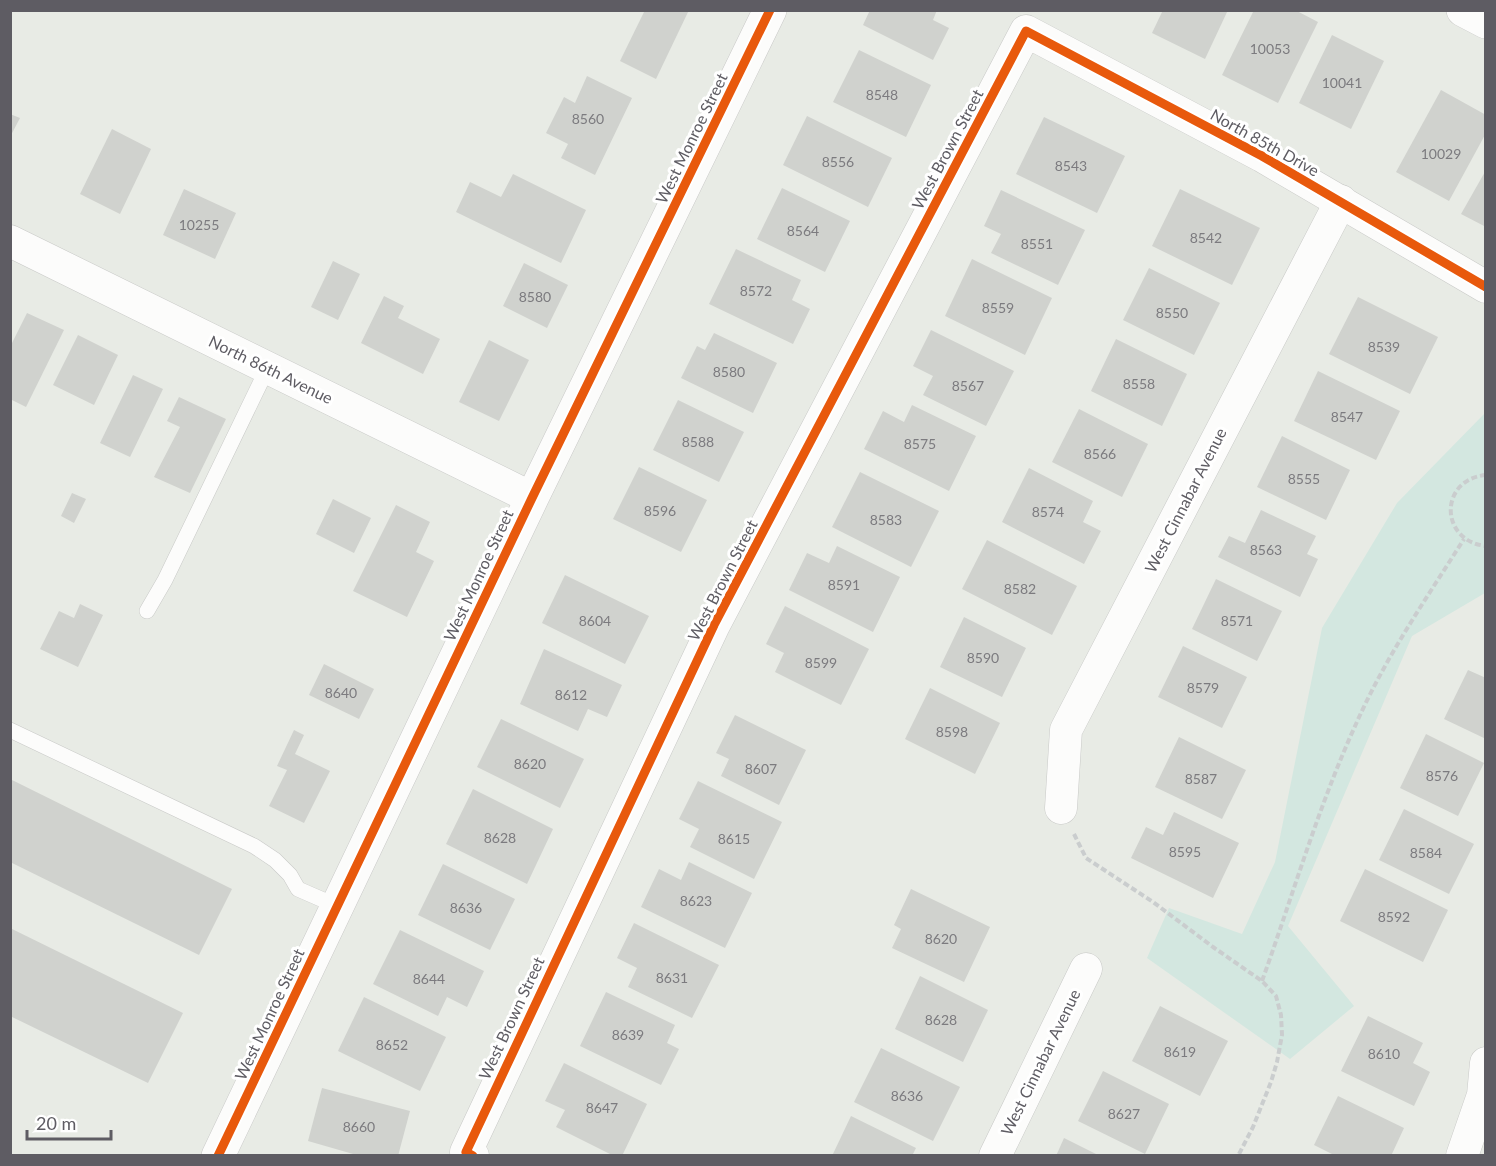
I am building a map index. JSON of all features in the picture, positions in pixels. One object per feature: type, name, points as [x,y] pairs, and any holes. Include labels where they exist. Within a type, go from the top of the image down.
[{"type":"street","name":"West Monroe Street","points":[[218,1155],[532,498],[770,10]]},
{"type":"street","points":[[1463,10],[1485,22]]},
{"type":"street","name":"North 85th Drive","points":[[1026,31],[1262,156],[1485,287]]},
{"type":"street","name":"West Brown Street","points":[[469,1154],[714,625],[1026,31]]},
{"type":"street","name":"West Cinnabar Avenue","points":[[1061,808],[1066,730],[1341,201]]},
{"type":"street","name":"North 86th Avenue","points":[[10,241],[532,498]]},
{"type":"street","name":"West Cinnabar Avenue","points":[[995,1155],[1086,969]]},
{"type":"street","points":[[1462,1155],[1483,1095],[1485,1063]]},
{"type":"lane","points":[[147,611],[165,580],[268,367]]},
{"type":"lane","points":[[10,729],[254,846],[275,860],[290,875],[298,889],[337,906]]},
{"type":"path","points":[[1485,475],[1465,482],[1452,498],[1450,509],[1451,520],[1456,531],[1464,539],[1485,546]]},
{"type":"path","points":[[1262,981],[1332,780],[1356,723],[1379,676],[1464,539]]},
{"type":"path","points":[[1061,808],[1086,858],[1153,902],[1262,981],[1276,996],[1281,1015],[1282,1035],[1271,1083],[1238,1155]]},
{"type":"shaded area","points":[[1485,413],[1485,593],[1412,636],[1288,926],[1354,1006],[1290,1059],[1147,958],[1169,908],[1242,934],[1275,862],[1322,628],[1397,503]]},
{"type":"building","points":[[645,10],[689,10],[656,79],[620,61]]},
{"type":"building","points":[[870,10],[937,10],[933,20],[949,28],[933,60],[863,25]]},
{"type":"building","points":[[1163,10],[1228,10],[1205,59],[1152,33]]},
{"type":"building","points":[[1254,10],[1295,10],[1318,22],[1278,103],[1222,75]]},
{"type":"building","points":[[1332,35],[1384,61],[1351,129],[1299,103]]},
{"type":"building","points":[[859,50],[931,85],[906,137],[833,102]]},
{"type":"building","points":[[587,76],[632,98],[595,175],[561,158],[568,144],[546,133],[564,97],[575,103]]},
{"type":"building","points":[[1441,90],[1486,115],[1486,133],[1449,201],[1396,172]]},
{"type":"building","points":[[10,114],[20,118],[10,137]]},
{"type":"building","points":[[807,116],[892,158],[868,207],[783,165]]},
{"type":"building","points":[[1044,117],[1125,156],[1097,213],[1016,174]]},
{"type":"building","points":[[112,129],[151,149],[120,214],[80,194]]},
{"type":"building","points":[[1486,170],[1486,227],[1461,214]]},
{"type":"building","points":[[513,174],[586,210],[561,263],[456,212],[470,182],[501,197]]},
{"type":"building","points":[[782,188],[850,221],[825,272],[757,239]]},
{"type":"building","points":[[184,189],[236,213],[215,259],[163,235]]},
{"type":"building","points":[[1180,189],[1260,228],[1232,285],[1152,246]]},
{"type":"building","points":[[1001,190],[1085,230],[1058,285],[991,253],[1001,234],[984,226]]},
{"type":"building","points":[[736,249],[801,280],[792,300],[810,309],[793,344],[709,304]]},
{"type":"building","points":[[972,259],[1052,298],[1025,355],[945,316]]},
{"type":"building","points":[[333,261],[360,274],[338,320],[311,307]]},
{"type":"building","points":[[524,263],[568,285],[547,328],[503,306]]},
{"type":"building","points":[[1149,268],[1220,303],[1194,355],[1123,320]]},
{"type":"building","points":[[384,296],[404,306],[398,318],[440,339],[423,374],[361,343]]},
{"type":"building","points":[[1358,297],[1438,337],[1410,394],[1329,354]]},
{"type":"building","points":[[27,313],[64,330],[26,407],[10,399],[10,347]]},
{"type":"building","points":[[931,330],[1014,371],[986,426],[923,395],[933,376],[913,366]]},
{"type":"building","points":[[714,333],[777,363],[753,413],[681,378],[697,346],[705,350]]},
{"type":"building","points":[[78,335],[118,355],[94,405],[53,385]]},
{"type":"building","points":[[1116,339],[1187,374],[1162,426],[1091,391]]},
{"type":"building","points":[[489,340],[529,360],[499,421],[459,402]]},
{"type":"building","points":[[1318,371],[1400,411],[1376,460],[1294,421]]},
{"type":"building","points":[[133,375],[163,389],[130,457],[100,443]]},
{"type":"building","points":[[179,397],[226,419],[190,493],[154,477],[180,427],[167,421]]},
{"type":"building","points":[[678,400],[744,432],[719,482],[653,450]]},
{"type":"building","points":[[912,405],[976,436],[949,491],[864,449],[883,411],[904,422]]},
{"type":"building","points":[[1079,409],[1148,444],[1122,497],[1052,462]]},
{"type":"building","points":[[1282,436],[1350,470],[1326,520],[1257,487]]},
{"type":"building","points":[[639,467],[707,500],[681,552],[613,519]]},
{"type":"building","points":[[1029,468],[1093,501],[1083,522],[1101,531],[1084,564],[1002,522]]},
{"type":"building","points":[[860,472],[939,511],[911,567],[832,527]]},
{"type":"building","points":[[72,493],[86,499],[74,523],[61,516]]},
{"type":"building","points":[[333,499],[371,518],[354,553],[316,534]]},
{"type":"building","points":[[396,505],[430,522],[416,552],[434,561],[407,617],[353,591]]},
{"type":"building","points":[[1261,510],[1316,536],[1307,554],[1318,559],[1300,597],[1218,557],[1229,536],[1245,543]]},
{"type":"building","points":[[987,540],[1077,586],[1052,635],[962,589]]},
{"type":"building","points":[[837,546],[900,577],[873,632],[789,590],[807,553],[829,563]]},
{"type":"building","points":[[565,575],[649,616],[625,664],[542,623]]},
{"type":"building","points":[[1216,579],[1282,611],[1257,661],[1192,629]]},
{"type":"building","points":[[80,604],[103,615],[78,667],[40,649],[59,611],[74,618]]},
{"type":"building","points":[[785,606],[869,649],[841,705],[775,672],[784,653],[766,644]]},
{"type":"building","points":[[964,617],[1026,648],[1002,697],[940,667]]},
{"type":"building","points":[[1183,646],[1247,677],[1222,728],[1158,697]]},
{"type":"building","points":[[544,649],[622,685],[607,717],[588,709],[578,731],[520,704]]},
{"type":"building","points":[[324,664],[374,689],[359,719],[309,695]]},
{"type":"building","points":[[1468,670],[1486,678],[1486,739],[1444,719]]},
{"type":"building","points":[[930,688],[1000,723],[975,774],[905,739]]},
{"type":"building","points":[[735,715],[806,750],[779,805],[721,776],[729,759],[716,753]]},
{"type":"building","points":[[501,719],[584,759],[560,808],[477,767]]},
{"type":"building","points":[[294,730],[304,735],[295,754],[330,771],[304,823],[269,806],[287,770],[277,766]]},
{"type":"building","points":[[1426,734],[1484,763],[1458,816],[1400,788]]},
{"type":"building","points":[[1179,737],[1246,770],[1222,819],[1155,787]]},
{"type":"building","points":[[10,779],[232,889],[199,955],[10,862]]},
{"type":"building","points":[[698,781],[782,822],[754,879],[690,847],[699,829],[679,819]]},
{"type":"building","points":[[473,789],[553,829],[527,884],[446,844]]},
{"type":"building","points":[[1404,809],[1474,844],[1449,894],[1379,860]]},
{"type":"building","points":[[1174,812],[1239,843],[1213,898],[1131,858],[1146,827],[1163,835]]},
{"type":"building","points":[[689,862],[752,893],[725,948],[641,907],[659,869],[681,880]]},
{"type":"building","points":[[443,864],[515,899],[490,950],[418,915]]},
{"type":"building","points":[[1365,869],[1448,910],[1423,962],[1340,921]]},
{"type":"building","points":[[911,889],[990,927],[964,982],[892,948],[901,929],[894,925]]},
{"type":"building","points":[[634,923],[719,965],[692,1018],[628,987],[637,968],[617,958]]},
{"type":"building","points":[[10,928],[183,1013],[148,1083],[10,1016]]},
{"type":"building","points":[[400,930],[484,971],[467,1007],[447,997],[438,1016],[373,984]]},
{"type":"building","points":[[920,976],[988,1010],[963,1062],[895,1029]]},
{"type":"building","points":[[606,992],[675,1025],[667,1043],[679,1049],[661,1085],[580,1046]]},
{"type":"building","points":[[364,997],[446,1037],[420,1091],[338,1051]]},
{"type":"building","points":[[1160,1006],[1228,1041],[1200,1096],[1132,1061]]},
{"type":"building","points":[[1368,1016],[1423,1043],[1413,1063],[1430,1072],[1414,1106],[1341,1071]]},
{"type":"building","points":[[881,1048],[960,1087],[933,1141],[854,1102]]},
{"type":"building","points":[[564,1063],[647,1104],[622,1156],[614,1156],[556,1127],[565,1110],[545,1101]]},
{"type":"building","points":[[1103,1071],[1169,1104],[1145,1154],[1078,1121]]},
{"type":"building","points":[[322,1088],[410,1111],[398,1156],[360,1156],[308,1141]]},
{"type":"building","points":[[1338,1096],[1404,1128],[1391,1156],[1336,1156],[1314,1145]]},
{"type":"building","points":[[851,1116],[916,1148],[912,1156],[832,1156]]},
{"type":"building","points":[[1064,1138],[1100,1156],[1056,1156]]},
{"type":"cycle path","points":[[218,1156],[532,498],[770,10]]},
{"type":"cycle path","points":[[473,1156],[466,1152],[714,625],[1026,31],[1262,156],[1486,287]]}]
